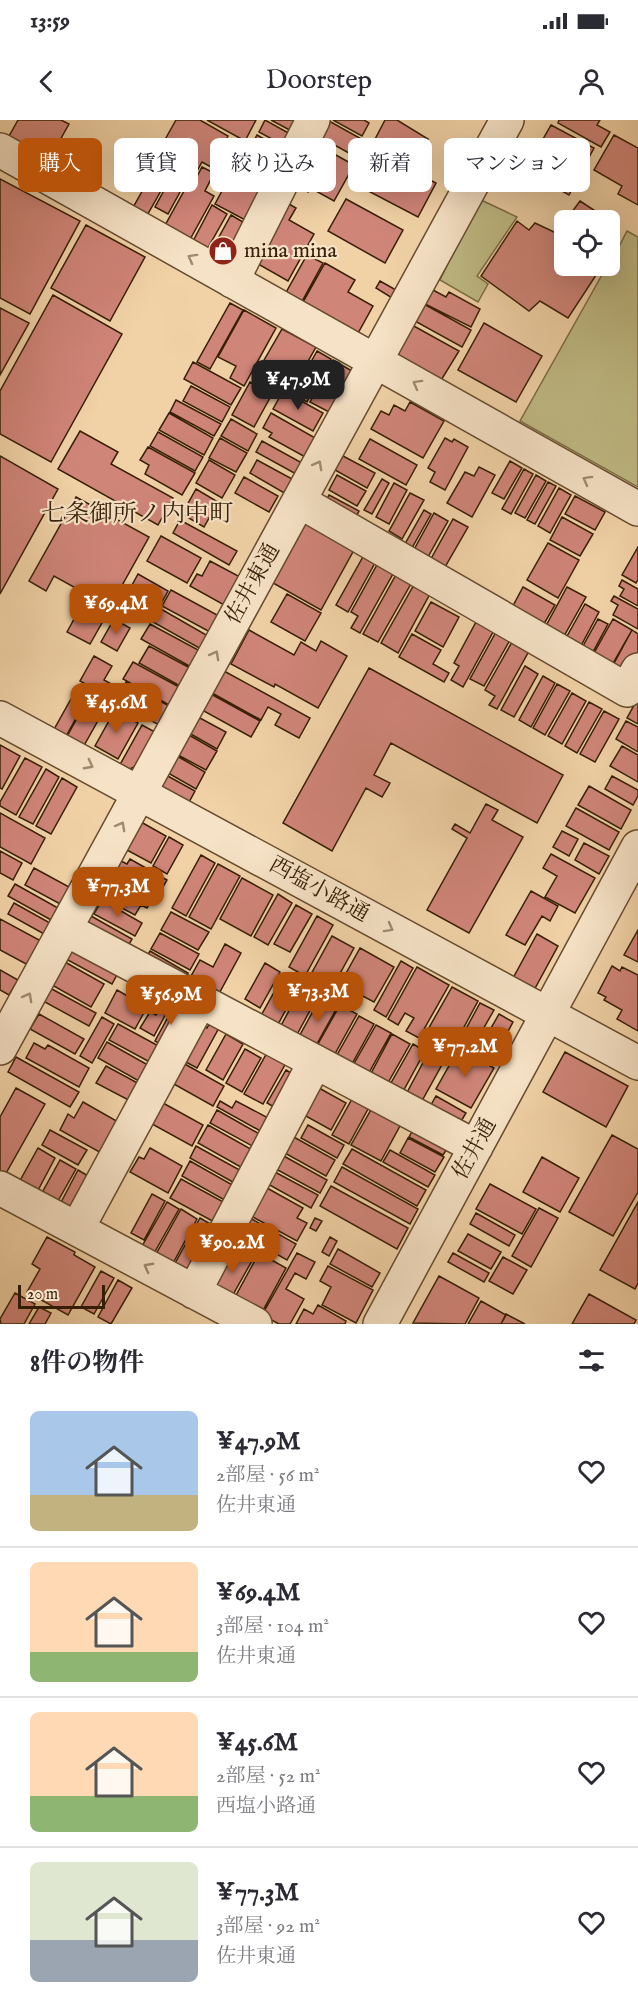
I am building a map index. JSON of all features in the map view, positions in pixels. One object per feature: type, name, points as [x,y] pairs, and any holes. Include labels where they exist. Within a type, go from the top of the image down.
[{"type":"street","points":[[232,281],[313,120]]},
{"type":"street","name":"佐井東通","points":[[0,1048],[507,120]]},
{"type":"street","points":[[0,150],[638,509]]},
{"type":"street","points":[[299,501],[627,690],[638,670]]},
{"type":"street","name":"西塩小路通","points":[[0,718],[638,1063]]},
{"type":"street","name":"佐井通","points":[[380,1324],[638,846]]},
{"type":"street","points":[[65,929],[476,1147]]},
{"type":"street","points":[[77,1229],[200,1001]]},
{"type":"street","points":[[194,1292],[315,1062]]},
{"type":"street","points":[[0,1188],[255,1324]]},
{"type":"shaded area","points":[[479,199],[517,217],[477,276],[488,284],[478,302],[440,280]]},
{"type":"shaded area","points":[[627,231],[638,237],[638,487],[520,421],[601,276],[620,276],[620,245]]},
{"type":"building","points":[[18,120],[61,120],[69,124],[61,138],[18,138],[18,144],[8,138]]},
{"type":"building","points":[[176,120],[200,120],[228,136],[227,138],[210,138],[210,166],[202,162],[198,169],[198,138],[166,138]]},
{"type":"building","points":[[207,120],[256,120],[247,138],[240,138]]},
{"type":"building","points":[[265,120],[294,136],[293,138],[270,138],[259,132]]},
{"type":"building","points":[[271,120],[304,120],[297,134]]},
{"type":"building","points":[[333,120],[364,120],[369,123],[362,136]]},
{"type":"building","points":[[385,120],[397,120],[426,138],[376,138]]},
{"type":"building","points":[[559,120],[600,120],[597,125],[610,132],[601,147],[590,141],[590,138],[585,138],[558,123]]},
{"type":"building","points":[[329,121],[360,138],[348,138],[348,153],[336,146],[336,138],[320,137]]},
{"type":"building","points":[[551,125],[575,138],[544,138]]},
{"type":"building","points":[[614,135],[638,148],[638,205],[618,194],[622,186],[594,170]]},
{"type":"building","points":[[336,155],[348,162],[348,176],[334,201],[318,192],[336,192]]},
{"type":"building","points":[[202,167],[210,171],[210,181],[205,191],[214,196],[188,243],[163,229],[183,192],[198,192],[198,175]]},
{"type":"building","points":[[0,179],[18,188],[18,192],[25,192],[80,221],[30,314],[0,298]]},
{"type":"building","points":[[142,192],[160,192],[145,219],[131,211]]},
{"type":"building","points":[[163,192],[180,192],[168,214],[155,207]]},
{"type":"building","points":[[221,192],[266,192],[249,222],[215,204]]},
{"type":"building","points":[[370,192],[431,192],[418,217]]},
{"type":"building","points":[[346,199],[403,230],[385,263],[328,231]]},
{"type":"building","points":[[284,201],[296,208],[289,220],[314,234],[288,281],[251,260]]},
{"type":"building","points":[[580,201],[594,210],[573,210]]},
{"type":"building","points":[[212,205],[227,214],[205,253],[191,245]]},
{"type":"building","points":[[231,215],[248,225],[226,264],[209,255]]},
{"type":"building","points":[[517,221],[529,230],[535,223],[554,232],[554,276],[595,276],[568,318],[540,301],[529,311],[481,276]]},
{"type":"building","points":[[86,225],[145,257],[110,321],[51,288]]},
{"type":"building","points":[[307,255],[323,263],[300,305],[284,296]]},
{"type":"building","points":[[325,263],[355,280],[348,292],[373,306],[357,335],[302,304]]},
{"type":"building","points":[[380,281],[396,290],[392,298],[376,288]]},
{"type":"building","points":[[431,289],[446,297],[449,292],[480,309],[471,327],[423,303]]},
{"type":"building","points":[[53,295],[122,334],[51,462],[0,434],[0,391]]},
{"type":"building","points":[[230,303],[243,310],[210,369],[197,362]]},
{"type":"building","points":[[422,303],[471,330],[462,347],[413,320]]},
{"type":"building","points":[[0,308],[29,323],[0,375]]},
{"type":"building","points":[[244,310],[276,328],[244,386],[230,378],[236,366],[218,357]]},
{"type":"building","points":[[484,323],[542,356],[516,402],[458,370]]},
{"type":"building","points":[[412,325],[459,351],[440,382],[400,360],[396,349]]},
{"type":"building","points":[[282,329],[316,347],[297,381],[263,362]]},
{"type":"building","points":[[317,351],[331,359],[314,390],[300,382]]},
{"type":"building","points":[[333,360],[352,371],[329,412],[310,402]]},
{"type":"building","points":[[193,362],[241,388],[231,405],[184,379]]},
{"type":"building","points":[[264,366],[312,392],[307,402],[259,375]]},
{"type":"building","points":[[250,382],[272,394],[254,427],[232,415]]},
{"type":"building","points":[[191,386],[230,407],[222,422],[183,401]]},
{"type":"building","points":[[283,391],[323,413],[313,431],[273,409]]},
{"type":"building","points":[[176,400],[221,424],[214,436],[170,412]]},
{"type":"building","points":[[410,402],[444,421],[423,458],[371,429],[381,411],[389,415],[394,405],[405,411]]},
{"type":"building","points":[[169,413],[213,438],[204,455],[159,430]]},
{"type":"building","points":[[271,413],[317,439],[307,458],[269,437],[272,433],[263,428]]},
{"type":"building","points":[[231,419],[257,434],[248,451],[221,436]]},
{"type":"building","points":[[80,431],[118,452],[111,464],[173,498],[158,525],[58,469]]},
{"type":"building","points":[[158,432],[203,457],[195,471],[150,446]]},
{"type":"building","points":[[220,438],[247,453],[236,472],[209,458]]},
{"type":"building","points":[[445,438],[452,442],[454,439],[468,447],[445,490],[430,482],[435,472],[428,468]]},
{"type":"building","points":[[370,439],[417,465],[406,485],[359,459]]},
{"type":"building","points":[[262,441],[302,463],[296,474],[256,452]]},
{"type":"building","points":[[148,447],[195,473],[182,495],[145,474],[149,465],[140,460]]},
{"type":"building","points":[[0,456],[58,489],[0,594]]},
{"type":"building","points":[[343,456],[375,473],[367,488],[335,470]]},
{"type":"building","points":[[209,460],[235,475],[222,498],[196,483]]},
{"type":"building","points":[[257,460],[294,480],[286,494],[250,473]]},
{"type":"building","points":[[510,461],[522,468],[504,499],[492,493]]},
{"type":"building","points":[[479,467],[495,475],[472,517],[447,503],[465,472],[474,476]]},
{"type":"building","points":[[524,469],[533,474],[511,514],[502,509]]},
{"type":"building","points":[[337,475],[366,491],[357,506],[329,490]]},
{"type":"building","points":[[536,475],[546,481],[525,518],[515,513]]},
{"type":"building","points":[[244,477],[278,496],[269,512],[235,493]]},
{"type":"building","points":[[382,479],[389,483],[372,514],[364,510]]},
{"type":"building","points":[[548,482],[556,486],[535,524],[527,520]]},
{"type":"building","points":[[394,483],[407,490],[389,524],[376,517]]},
{"type":"building","points":[[559,488],[571,495],[550,533],[538,526]]},
{"type":"building","points":[[196,489],[218,502],[204,527],[182,514]]},
{"type":"building","points":[[410,493],[424,500],[402,539],[389,531]]},
{"type":"building","points":[[329,495],[359,511],[354,521],[324,505]]},
{"type":"building","points":[[575,496],[605,512],[595,530],[565,514]]},
{"type":"building","points":[[76,497],[149,537],[110,607],[54,576],[46,591],[29,581]]},
{"type":"building","points":[[424,510],[431,514],[408,555],[401,551]]},
{"type":"building","points":[[434,513],[448,521],[424,564],[410,557]]},
{"type":"building","points":[[562,517],[593,534],[580,556],[550,540]]},
{"type":"building","points":[[453,519],[468,527],[441,574],[427,566]]},
{"type":"building","points":[[180,520],[237,551],[229,565],[173,533]]},
{"type":"building","points":[[306,523],[354,550],[321,610],[273,583]]},
{"type":"building","points":[[161,536],[201,558],[187,583],[147,561]]},
{"type":"building","points":[[548,543],[579,560],[558,598],[527,580]]},
{"type":"building","points":[[638,547],[638,580],[636,583],[622,575]]},
{"type":"building","points":[[364,555],[376,561],[348,612],[336,605]]},
{"type":"building","points":[[210,561],[242,578],[226,606],[190,586],[197,574],[202,576]]},
{"type":"building","points":[[378,563],[394,572],[360,633],[351,628],[358,616],[351,612]]},
{"type":"building","points":[[397,573],[412,582],[378,642],[363,634]]},
{"type":"building","points":[[138,574],[168,591],[153,618],[123,602]]},
{"type":"building","points":[[622,580],[638,589],[638,606],[620,596],[624,589],[619,586]]},
{"type":"building","points":[[415,583],[431,592],[398,653],[381,643]]},
{"type":"building","points":[[523,587],[555,605],[538,634],[507,617]]},
{"type":"building","points":[[567,587],[586,597],[559,645],[541,635]]},
{"type":"building","points":[[171,590],[219,616],[210,632],[162,606]]},
{"type":"building","points":[[287,594],[321,613],[305,641],[271,622]]},
{"type":"building","points":[[614,596],[638,609],[638,629],[613,615],[618,605],[611,601]]},
{"type":"building","points":[[84,601],[107,614],[90,644],[67,632]]},
{"type":"building","points":[[431,602],[459,617],[443,647],[415,631]]},
{"type":"building","points":[[585,604],[599,612],[576,655],[561,647]]},
{"type":"building","points":[[161,609],[208,636],[201,649],[153,622]]},
{"type":"building","points":[[114,619],[130,628],[117,651],[101,642]]},
{"type":"building","points":[[598,619],[608,624],[588,661],[578,655]]},
{"type":"building","points":[[613,619],[632,630],[608,672],[589,662]]},
{"type":"building","points":[[476,622],[493,632],[463,687],[451,680],[459,666],[454,663]]},
{"type":"building","points":[[150,624],[200,651],[191,667],[141,639]]},
{"type":"building","points":[[249,630],[294,655],[301,642],[316,651],[321,641],[347,656],[318,708],[275,684],[274,687],[231,664]]},
{"type":"building","points":[[632,630],[638,634],[638,659],[627,678],[611,669]]},
{"type":"building","points":[[496,632],[510,640],[484,686],[470,679]]},
{"type":"building","points":[[412,634],[441,650],[433,664],[449,673],[444,682],[399,657]]},
{"type":"building","points":[[512,642],[529,651],[497,709],[489,705],[495,696],[485,690]]},
{"type":"building","points":[[149,646],[190,668],[180,686],[139,663]]},
{"type":"building","points":[[94,656],[112,666],[104,680],[122,690],[126,682],[169,706],[159,725],[80,681]]},
{"type":"building","points":[[133,662],[179,687],[169,705],[123,679]]},
{"type":"building","points":[[525,666],[538,674],[514,717],[501,710]]},
{"type":"building","points":[[369,668],[563,775],[537,823],[391,743],[374,775],[390,783],[382,797],[366,788],[332,851],[283,823]]},
{"type":"building","points":[[224,671],[310,718],[299,738],[275,725],[281,714],[268,707],[261,720],[212,693]]},
{"type":"building","points":[[543,676],[555,683],[531,727],[519,720]]},
{"type":"building","points":[[557,684],[570,691],[545,735],[533,728]]},
{"type":"building","points":[[76,690],[88,696],[64,740],[52,733]]},
{"type":"building","points":[[572,693],[586,701],[562,744],[548,736]]},
{"type":"building","points":[[211,694],[260,721],[251,737],[202,710]]},
{"type":"building","points":[[89,697],[97,702],[95,705],[104,710],[82,749],[65,740]]},
{"type":"building","points":[[638,700],[638,724],[627,718]]},
{"type":"building","points":[[589,702],[602,709],[577,753],[565,746]]},
{"type":"building","points":[[115,710],[138,723],[118,759],[95,746]]},
{"type":"building","points":[[604,711],[619,719],[595,762],[580,754]]},
{"type":"building","points":[[198,717],[226,732],[217,749],[189,733]]},
{"type":"building","points":[[626,721],[638,727],[638,752],[616,739]]},
{"type":"building","points":[[142,725],[155,732],[136,766],[122,773],[117,770]]},
{"type":"building","points":[[189,735],[217,751],[206,770],[178,755]]},
{"type":"building","points":[[0,745],[20,756],[2,789],[0,788]]},
{"type":"building","points":[[622,746],[638,755],[638,782],[610,766]]},
{"type":"building","points":[[177,756],[205,772],[196,789],[168,773]]},
{"type":"building","points":[[25,758],[42,767],[16,815],[0,806],[0,802]]},
{"type":"building","points":[[46,769],[59,777],[33,824],[19,817]]},
{"type":"building","points":[[166,775],[195,791],[188,804],[159,788]]},
{"type":"building","points":[[612,776],[638,790],[638,796],[633,805],[605,789]]},
{"type":"building","points":[[62,778],[77,787],[51,834],[36,826]]},
{"type":"building","points":[[589,786],[631,810],[621,829],[578,805]]},
{"type":"building","points":[[486,804],[498,810],[492,820],[523,837],[469,933],[427,910],[467,838],[452,829],[455,824],[470,833]]},
{"type":"building","points":[[576,808],[619,832],[609,850],[566,826]]},
{"type":"building","points":[[0,813],[45,838],[31,864],[0,847]]},
{"type":"building","points":[[141,822],[166,836],[151,863],[125,849]]},
{"type":"building","points":[[562,831],[578,839],[569,856],[553,847]]},
{"type":"building","points":[[169,837],[183,845],[167,874],[153,866]]},
{"type":"building","points":[[584,843],[609,856],[599,874],[575,860]]},
{"type":"building","points":[[0,851],[22,863],[13,880],[0,873]]},
{"type":"building","points":[[551,854],[595,878],[575,913],[545,897],[557,876],[543,868]]},
{"type":"building","points":[[201,855],[215,863],[186,916],[172,908]]},
{"type":"building","points":[[130,859],[167,880],[156,899],[113,876],[121,861],[127,864]]},
{"type":"building","points":[[218,864],[240,876],[211,929],[189,917]]},
{"type":"building","points":[[34,868],[71,888],[62,905],[25,885]]},
{"type":"building","points":[[242,878],[273,895],[251,936],[220,919]]},
{"type":"building","points":[[111,879],[151,901],[147,908],[141,905],[135,915],[101,897]]},
{"type":"building","points":[[15,884],[58,908],[51,920],[8,896]]},
{"type":"building","points":[[531,891],[558,906],[550,921],[542,916],[525,945],[506,935]]},
{"type":"building","points":[[278,894],[292,903],[268,945],[254,937]]},
{"type":"building","points":[[102,900],[142,923],[135,936],[94,914]]},
{"type":"building","points":[[14,903],[50,923],[44,934],[8,914]]},
{"type":"building","points":[[296,905],[312,914],[290,952],[274,944]]},
{"type":"building","points":[[171,912],[209,932],[198,950],[161,930]]},
{"type":"building","points":[[91,916],[132,939],[124,953],[86,925]]},
{"type":"building","points":[[317,916],[333,925],[305,976],[289,967]]},
{"type":"building","points":[[0,919],[41,941],[28,965],[0,950]]},
{"type":"building","points":[[638,930],[638,962],[624,955]]},
{"type":"building","points":[[160,933],[199,954],[190,970],[151,949]]},
{"type":"building","points":[[537,934],[558,946],[533,992],[512,980]]},
{"type":"building","points":[[332,936],[354,948],[332,988],[310,976]]},
{"type":"building","points":[[225,944],[241,953],[215,1001],[186,985],[200,960],[213,967]]},
{"type":"building","points":[[360,948],[394,967],[374,1002],[349,989],[353,982],[344,977]]},
{"type":"building","points":[[71,951],[95,964],[98,959],[119,971],[112,984],[66,959]]},
{"type":"building","points":[[150,951],[188,973],[182,984],[143,963]]},
{"type":"building","points":[[401,961],[413,968],[386,1017],[374,1010]]},
{"type":"building","points":[[65,962],[104,984],[91,1007],[52,985]]},
{"type":"building","points":[[265,963],[280,972],[260,1008],[245,999]]},
{"type":"building","points":[[612,966],[620,971],[622,967],[638,975],[638,1031],[617,1019],[622,1010],[604,1000],[606,997],[598,993]]},
{"type":"building","points":[[417,967],[449,985],[419,1038],[406,1031],[414,1018],[405,1013],[398,1025],[388,1019]]},
{"type":"building","points":[[0,970],[18,980],[9,995],[0,990]]},
{"type":"building","points":[[283,976],[299,985],[275,1030],[258,1021]]},
{"type":"building","points":[[303,985],[319,994],[294,1040],[278,1031]]},
{"type":"building","points":[[452,987],[478,1001],[456,1042],[446,1036],[438,1050],[422,1040]]},
{"type":"building","points":[[50,988],[96,1013],[89,1026],[43,1001]]},
{"type":"building","points":[[117,990],[147,1007],[135,1029],[105,1013]]},
{"type":"building","points":[[322,995],[339,1004],[313,1051],[296,1042]]},
{"type":"building","points":[[480,1003],[494,1010],[474,1045],[461,1038]]},
{"type":"building","points":[[175,1004],[188,1011],[167,1048],[155,1041]]},
{"type":"building","points":[[340,1005],[357,1014],[331,1061],[314,1051]]},
{"type":"building","points":[[161,1007],[168,1010],[154,1036],[140,1028],[150,1012],[156,1015]]},
{"type":"building","points":[[39,1014],[84,1039],[75,1054],[30,1029]]},
{"type":"building","points":[[499,1014],[513,1022],[497,1052],[482,1044]]},
{"type":"building","points":[[359,1016],[374,1024],[348,1071],[333,1062]]},
{"type":"building","points":[[102,1017],[114,1024],[92,1063],[80,1056]]},
{"type":"building","points":[[211,1021],[220,1026],[197,1068],[182,1060],[201,1025],[207,1028]]},
{"type":"building","points":[[118,1024],[166,1050],[157,1066],[109,1040]]},
{"type":"building","points":[[376,1025],[391,1033],[366,1078],[351,1069]]},
{"type":"building","points":[[226,1034],[243,1044],[223,1080],[206,1070]]},
{"type":"building","points":[[392,1034],[410,1044],[385,1088],[368,1079]]},
{"type":"building","points":[[107,1042],[155,1069],[146,1085],[98,1058]]},
{"type":"building","points":[[34,1043],[45,1049],[48,1045],[89,1068],[79,1087],[26,1058]]},
{"type":"building","points":[[413,1044],[425,1051],[400,1097],[387,1090]]},
{"type":"building","points":[[459,1048],[494,1068],[471,1108],[436,1089]]},
{"type":"building","points":[[245,1049],[261,1058],[242,1092],[226,1083]]},
{"type":"building","points":[[268,1051],[287,1061],[263,1104],[244,1094]]},
{"type":"building","points":[[565,1052],[628,1086],[606,1127],[543,1092]]},
{"type":"building","points":[[435,1056],[444,1061],[418,1108],[403,1100],[426,1057],[432,1061]]},
{"type":"building","points":[[16,1057],[79,1092],[70,1107],[8,1072]]},
{"type":"building","points":[[183,1063],[224,1086],[213,1106],[172,1083]]},
{"type":"building","points":[[106,1066],[145,1087],[136,1104],[96,1083]]},
{"type":"building","points":[[286,1070],[299,1078],[281,1111],[267,1103]]},
{"type":"building","points":[[16,1088],[45,1104],[5,1175],[0,1172],[0,1117]]},
{"type":"building","points":[[319,1088],[346,1103],[331,1130],[304,1115]]},
{"type":"building","points":[[436,1096],[466,1113],[457,1128],[427,1112]]},
{"type":"building","points":[[352,1099],[368,1109],[349,1144],[332,1135]]},
{"type":"building","points":[[220,1101],[232,1108],[236,1101],[272,1120],[264,1133],[217,1107]]},
{"type":"building","points":[[83,1102],[120,1123],[103,1154],[60,1130],[68,1114],[74,1118]]},
{"type":"building","points":[[163,1103],[203,1125],[192,1146],[152,1124]]},
{"type":"building","points":[[372,1108],[401,1124],[381,1161],[351,1145]]},
{"type":"building","points":[[217,1110],[263,1136],[256,1148],[210,1123]]},
{"type":"building","points":[[208,1125],[256,1152],[246,1170],[198,1143]]},
{"type":"building","points":[[308,1125],[344,1145],[337,1158],[301,1138]]},
{"type":"building","points":[[50,1130],[87,1150],[78,1165],[42,1145]]},
{"type":"building","points":[[413,1130],[447,1149],[443,1155],[409,1137]]},
{"type":"building","points":[[612,1135],[638,1149],[638,1192],[613,1236],[569,1212]]},
{"type":"building","points":[[292,1136],[335,1160],[326,1176],[283,1152]]},
{"type":"building","points":[[408,1138],[444,1157],[435,1172],[400,1153]]},
{"type":"building","points":[[196,1146],[245,1173],[238,1185],[190,1158]]},
{"type":"building","points":[[38,1148],[55,1158],[35,1196],[17,1186]]},
{"type":"building","points":[[150,1148],[182,1166],[168,1193],[130,1172],[139,1157],[144,1159]]},
{"type":"building","points":[[352,1149],[426,1190],[417,1206],[343,1164]]},
{"type":"building","points":[[390,1150],[435,1175],[428,1187],[383,1162]]},
{"type":"building","points":[[282,1155],[327,1180],[320,1193],[274,1168]]},
{"type":"building","points":[[542,1157],[579,1178],[560,1212],[523,1192]]},
{"type":"building","points":[[60,1160],[76,1169],[54,1208],[38,1200]]},
{"type":"building","points":[[190,1161],[236,1187],[228,1202],[182,1176]]},
{"type":"building","points":[[342,1167],[418,1209],[410,1224],[334,1182]]},
{"type":"building","points":[[78,1170],[95,1180],[73,1219],[57,1210]]},
{"type":"building","points":[[273,1171],[318,1195],[311,1208],[266,1183]]},
{"type":"building","points":[[181,1179],[227,1204],[216,1223],[170,1198]]},
{"type":"building","points":[[490,1184],[536,1209],[522,1234],[476,1209]]},
{"type":"building","points":[[331,1186],[408,1228],[397,1249],[320,1206]]},
{"type":"building","points":[[267,1188],[303,1208],[297,1218],[307,1223],[297,1241],[251,1216]]},
{"type":"building","points":[[152,1194],[165,1201],[144,1240],[131,1233]]},
{"type":"building","points":[[167,1202],[179,1209],[153,1255],[141,1248]]},
{"type":"building","points":[[638,1202],[638,1283],[635,1289],[600,1270]]},
{"type":"building","points":[[539,1208],[558,1218],[531,1267],[512,1256]]},
{"type":"building","points":[[181,1209],[197,1219],[172,1265],[155,1256]]},
{"type":"building","points":[[476,1213],[515,1235],[509,1246],[470,1224]]},
{"type":"building","points":[[200,1218],[217,1228],[191,1276],[173,1267]]},
{"type":"building","points":[[250,1218],[296,1244],[287,1260],[250,1239],[243,1251],[234,1246]]},
{"type":"building","points":[[315,1218],[322,1221],[316,1231],[310,1228]]},
{"type":"building","points":[[468,1234],[501,1252],[491,1269],[458,1251]]},
{"type":"building","points":[[47,1237],[75,1252],[74,1255],[95,1267],[68,1315],[27,1292],[40,1269],[32,1264]]},
{"type":"building","points":[[330,1237],[337,1241],[329,1256],[322,1252]]},
{"type":"building","points":[[233,1248],[253,1259],[230,1300],[211,1289]]},
{"type":"building","points":[[338,1249],[380,1273],[372,1287],[330,1264]]},
{"type":"building","points":[[259,1253],[286,1268],[261,1314],[234,1299]]},
{"type":"building","points":[[297,1253],[315,1262],[306,1279],[295,1273],[286,1289],[304,1299],[290,1324],[279,1324],[262,1315]]},
{"type":"building","points":[[453,1253],[489,1273],[484,1282],[448,1262]]},
{"type":"building","points":[[503,1257],[527,1270],[513,1294],[489,1281]]},
{"type":"building","points":[[328,1266],[373,1290],[356,1323],[322,1305],[331,1287],[320,1281]]},
{"type":"building","points":[[101,1271],[114,1278],[94,1314],[81,1307]]},
{"type":"building","points":[[439,1276],[479,1298],[465,1324],[413,1323]]},
{"type":"building","points":[[118,1280],[132,1288],[111,1324],[98,1317]]},
{"type":"building","points":[[15,1293],[35,1304],[24,1324],[1,1324],[0,1319]]},
{"type":"building","points":[[589,1294],[636,1320],[634,1324],[572,1324]]},
{"type":"building","points":[[481,1301],[506,1315],[501,1324],[468,1324]]},
{"type":"building","points":[[318,1305],[346,1321],[345,1324],[296,1324],[304,1309],[313,1314]]},
{"type":"building","points":[[39,1307],[51,1313],[45,1324],[29,1324]]},
{"type":"building","points":[[506,1314],[525,1324],[501,1324]]},
{"type":"place","name":"mina mina","points":[[223,251]]},
{"type":"district","name":"七条御所ノ内中町","points":[[137,514]]}]
